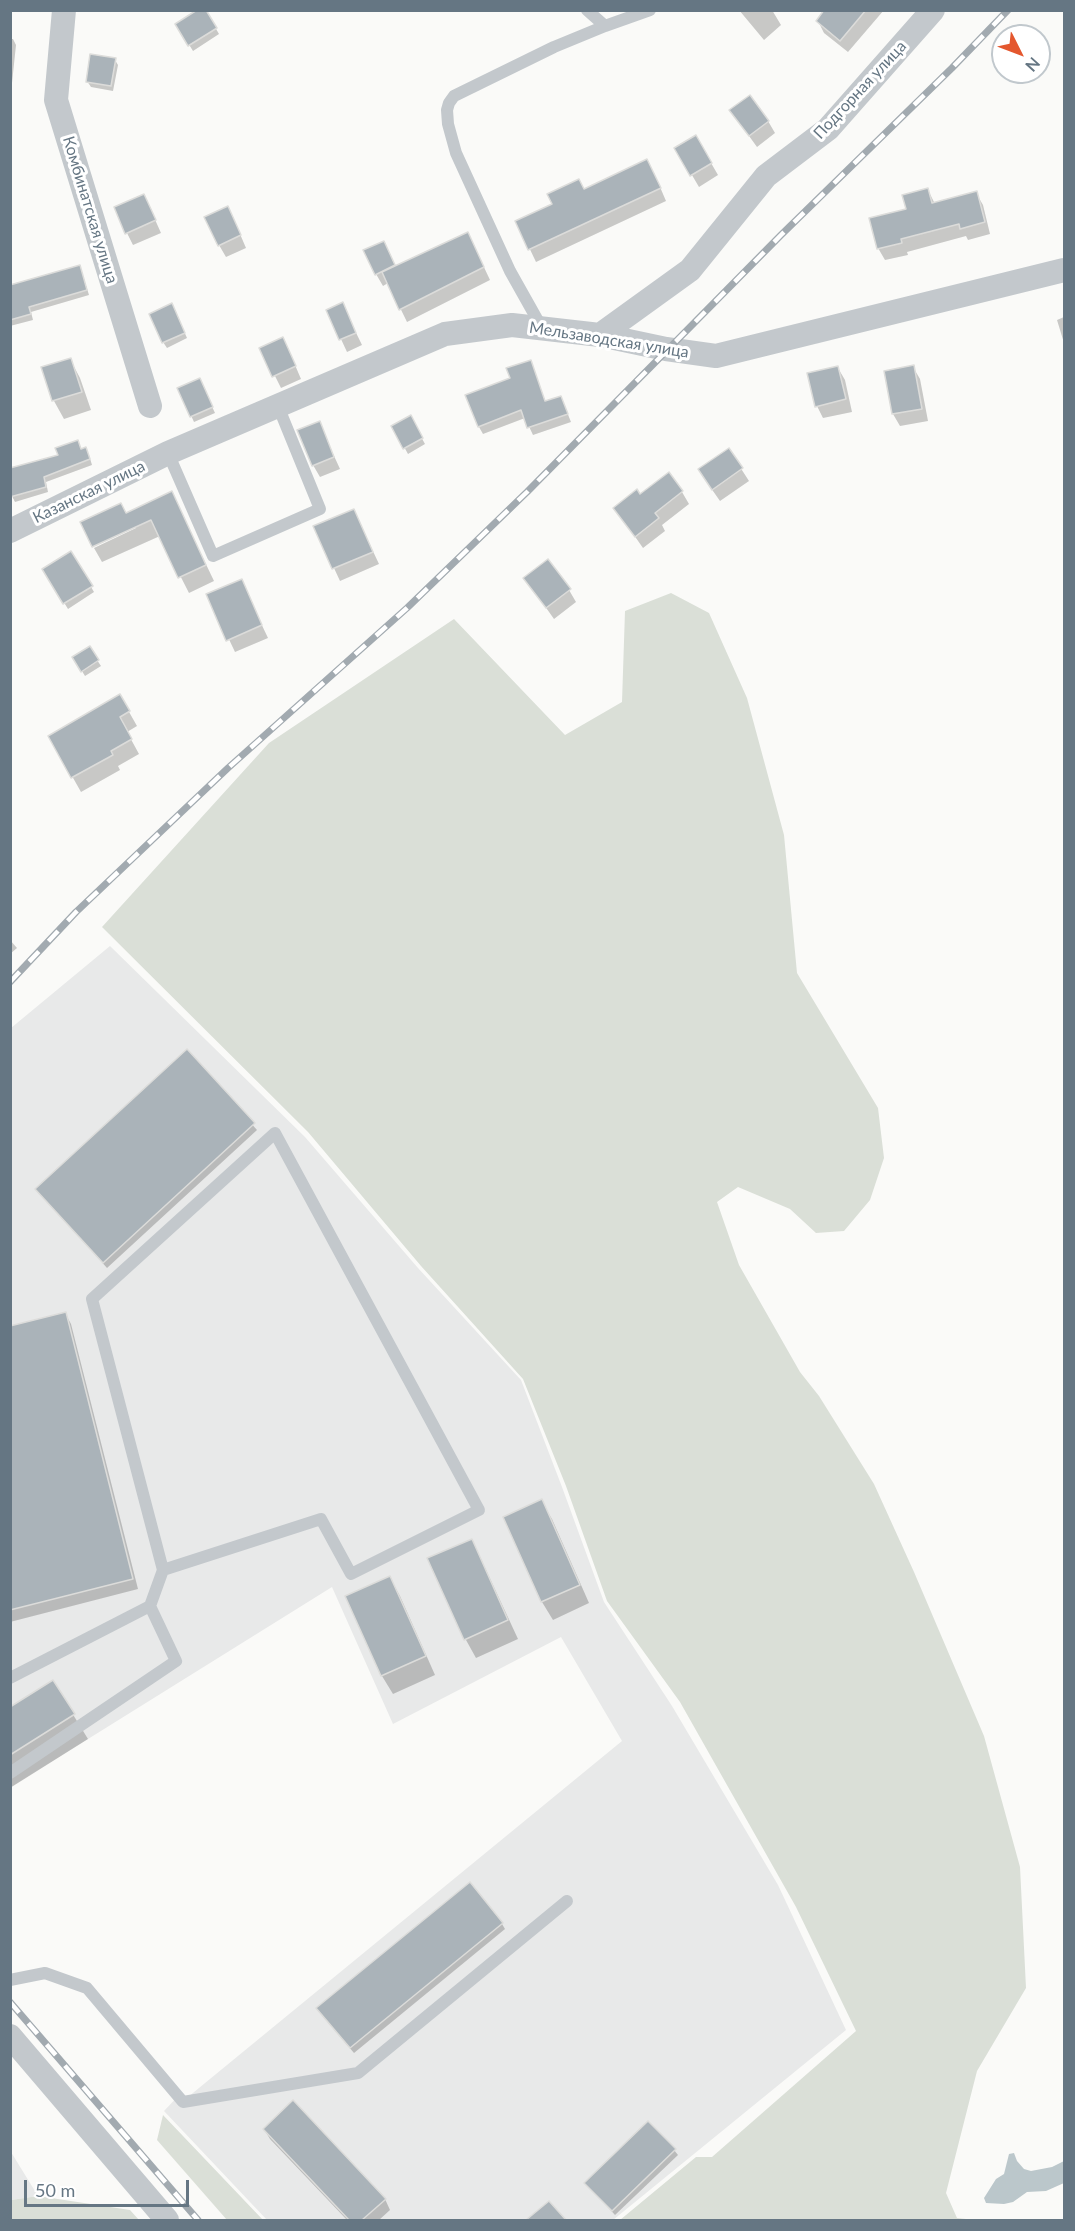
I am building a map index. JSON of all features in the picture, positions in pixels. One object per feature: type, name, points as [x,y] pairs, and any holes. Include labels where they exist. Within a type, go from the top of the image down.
[{"type":"street","name":"Комбинатская улица","points":[[64,10],[56,100],[150,406]]},
{"type":"street","name":"Подгорная улица","points":[[600,335],[690,270],[766,176],[828,129],[933,10]]},
{"type":"street","name":"Мельзаводская улица","points":[[168,453],[445,334],[512,325],[600,335],[666,350],[716,356],[1065,270]]},
{"type":"street","name":"Казанская улица","points":[[10,531],[168,453]]},
{"type":"street","points":[[10,2036],[167,2220]]},
{"type":"lane","points":[[587,10],[605,26]]},
{"type":"lane","points":[[543,329],[510,271],[456,153],[448,124],[449,103],[454,96],[554,47],[650,10]]},
{"type":"lane","points":[[168,453],[213,556],[320,509],[278,406]]},
{"type":"lane","points":[[10,1677],[150,1606],[163,1570],[92,1299],[275,1133],[479,1509],[351,1574],[321,1519],[163,1570]]},
{"type":"lane","points":[[10,1773],[176,1661],[150,1606]]},
{"type":"lane","points":[[10,1980],[45,1973],[87,1988],[183,2102],[358,2073],[567,1901]]},
{"type":"shaded area","points":[[671,593],[709,613],[747,698],[784,835],[797,973],[878,1108],[884,1158],[870,1200],[844,1231],[816,1233],[790,1209],[738,1187],[717,1202],[739,1265],[800,1372],[819,1396],[874,1484],[984,1736],[1020,1867],[1026,1988],[977,2071],[946,2193],[957,2218],[975,2220],[620,2220],[696,2157],[712,2157],[856,2031],[796,1907],[680,1702],[607,1601],[566,1486],[523,1379],[421,1266],[308,1132],[102,927],[269,743],[454,619],[565,735],[622,702],[625,611]]},
{"type":"shaded area","points":[[110,946],[305,1137],[418,1268],[521,1380],[604,1602],[672,1706],[778,1885],[846,2030],[613,2220],[267,2220],[164,2111],[181,2093],[188,2097],[622,1741],[561,1637],[393,1724],[332,1587],[11,1787],[11,1028]]},
{"type":"shaded area","points":[[163,2115],[263,2220],[227,2220],[157,2140]]},
{"type":"shaded area","points":[[11,2152],[38,2196],[11,2200]]},
{"type":"shaded area","points":[[1014,2153],[1024,2169],[1031,2171],[1052,2167],[1064,2161],[1064,2183],[1046,2191],[1027,2192],[1013,2202],[986,2203],[984,2198],[996,2179],[1004,2174],[1009,2154]]},
{"type":"shaded area","points":[[38,2196],[130,2210],[139,2220],[11,2220],[11,2200]]},
{"type":"building","points":[[197,10],[206,10],[217,28],[188,46],[175,24]]},
{"type":"building","points":[[824,10],[866,10],[840,41],[816,21]]},
{"type":"building","points":[[90,54],[116,58],[111,86],[86,82]]},
{"type":"building","points":[[750,95],[769,121],[749,136],[729,110]]},
{"type":"building","points":[[696,135],[712,163],[690,176],[674,148]]},
{"type":"building","points":[[647,159],[661,188],[528,250],[515,221],[552,204],[547,194],[579,179],[584,189]]},
{"type":"building","points":[[928,188],[932,203],[977,191],[985,222],[960,229],[959,224],[901,239],[902,243],[877,249],[869,218],[906,209],[902,195]]},
{"type":"building","points":[[144,194],[156,220],[125,234],[114,207]]},
{"type":"building","points":[[228,206],[241,235],[218,246],[204,217]]},
{"type":"building","points":[[468,232],[484,267],[399,310],[382,272]]},
{"type":"building","points":[[384,241],[395,265],[375,275],[363,250]]},
{"type":"building","points":[[80,265],[87,290],[29,307],[31,314],[10,320],[10,285]]},
{"type":"building","points":[[343,302],[356,333],[339,340],[326,310]]},
{"type":"building","points":[[172,303],[185,333],[162,343],[149,314]]},
{"type":"building","points":[[283,337],[296,366],[272,377],[259,348]]},
{"type":"building","points":[[71,358],[82,392],[52,401],[41,367]]},
{"type":"building","points":[[531,360],[545,401],[561,396],[568,414],[527,428],[521,410],[478,427],[465,395],[510,378],[506,368]]},
{"type":"building","points":[[914,365],[922,409],[892,414],[884,371]]},
{"type":"building","points":[[838,366],[846,399],[815,407],[807,373]]},
{"type":"building","points":[[200,378],[213,407],[190,417],[177,388]]},
{"type":"building","points":[[411,415],[423,438],[403,449],[391,426]]},
{"type":"building","points":[[320,421],[334,457],[312,466],[297,430]]},
{"type":"building","points":[[78,440],[81,449],[86,447],[90,459],[44,477],[46,487],[10,497],[10,468],[58,455],[55,448]]},
{"type":"building","points":[[729,448],[743,468],[712,490],[698,469]]},
{"type":"building","points":[[669,472],[683,491],[655,513],[659,518],[635,537],[613,508],[637,489],[640,494]]},
{"type":"building","points":[[172,491],[206,565],[178,578],[151,520],[92,547],[80,522],[121,503],[126,513]]},
{"type":"building","points":[[354,509],[373,552],[332,569],[313,526]]},
{"type":"building","points":[[71,551],[93,586],[63,604],[42,569]]},
{"type":"building","points":[[548,559],[571,589],[546,608],[523,578]]},
{"type":"building","points":[[242,579],[262,625],[226,641],[206,594]]},
{"type":"building","points":[[90,646],[99,660],[81,672],[72,657]]},
{"type":"building","points":[[120,694],[130,711],[120,717],[132,739],[111,751],[113,755],[71,778],[48,736]]},
{"type":"building","points":[[187,1049],[255,1123],[103,1263],[35,1189]]},
{"type":"building","points":[[66,1312],[133,1579],[10,1610],[10,1326]]},
{"type":"building","points":[[542,1499],[580,1585],[541,1602],[503,1517]]},
{"type":"building","points":[[472,1539],[508,1620],[464,1640],[427,1558]]},
{"type":"building","points":[[390,1576],[426,1656],[381,1676],[345,1596]]},
{"type":"building","points":[[53,1680],[75,1714],[10,1755],[10,1707]]},
{"type":"building","points":[[470,1882],[503,1923],[350,2048],[316,2008]]},
{"type":"building","points":[[293,2100],[386,2199],[362,2220],[349,2220],[263,2129]]},
{"type":"building","points":[[648,2121],[676,2149],[612,2211],[584,2183]]},
{"type":"building","points":[[549,2201],[566,2220],[526,2220]]},
{"type":"railway","points":[[10,982],[76,912],[228,768],[407,608],[527,492],[1008,10]]},
{"type":"railway","points":[[10,2002],[198,2220]]}]
